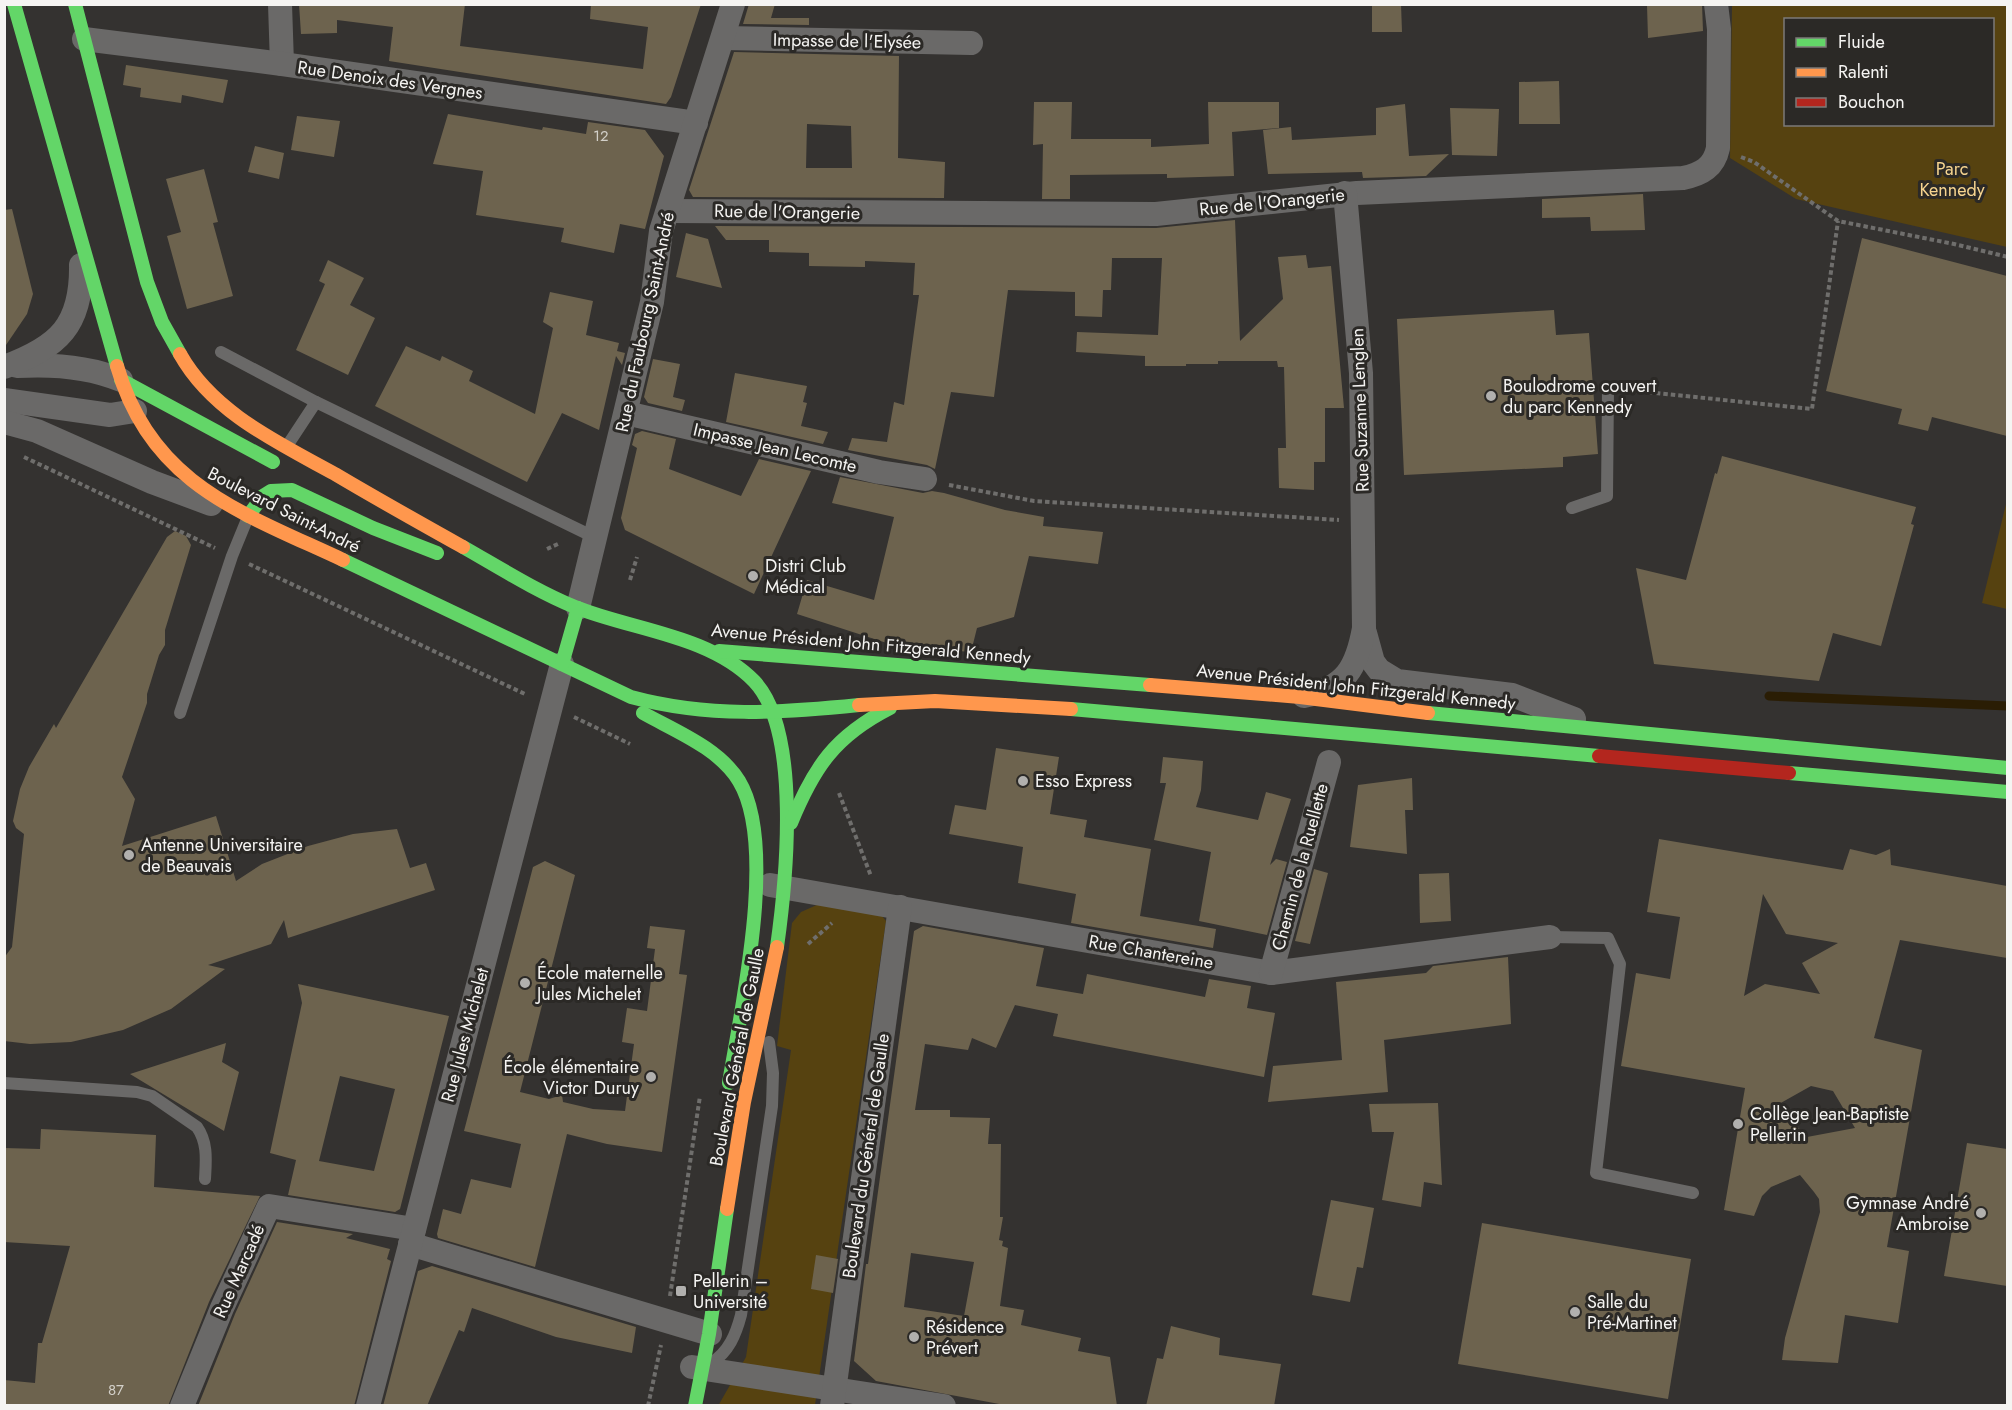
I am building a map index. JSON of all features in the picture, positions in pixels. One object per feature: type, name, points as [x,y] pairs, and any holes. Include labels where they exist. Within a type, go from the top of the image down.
[{"type":"main road","name":"Boulevard Saint-André","points":[[14,4],[121,380],[135,411],[163,453],[191,483],[220,502],[248,516],[631,697],[673,710],[714,713],[774,712]]},
{"type":"main road","points":[[75,4],[147,282],[172,343],[190,372],[215,398],[242,420],[286,447],[404,516],[532,586],[578,608],[699,648],[733,662],[757,684],[774,712],[906,701],[963,702],[1110,712],[2007,792]]},
{"type":"main road","points":[[172,343],[172,367]]},
{"type":"main road","points":[[121,380],[159,399],[208,429],[289,470]]},
{"type":"main road","points":[[135,411],[159,399],[168,385]]},
{"type":"main road","points":[[331,489],[404,516]]},
{"type":"main road","points":[[248,516],[263,496],[271,491],[292,490],[404,541],[532,586]]},
{"type":"main road","points":[[562,664],[578,608]]},
{"type":"main road","name":"Avenue Président John Fitzgerald Kennedy","points":[[699,648],[831,662],[1135,682],[1300,696],[1390,709],[2007,768]]},
{"type":"main road","points":[[600,683],[639,710],[717,757],[741,783],[747,795],[756,832],[755,882],[726,1100]]},
{"type":"main road","points":[[785,839],[810,778],[830,748],[861,722],[906,701]]},
{"type":"main road","name":"Boulevard Général de Gaulle","points":[[700,1327],[775,961],[783,887],[785,839],[783,763],[774,712]]},
{"type":"main road","points":[[695,1406],[700,1327]]},
{"type":"main road","points":[[690,1406],[698,1368]]},
{"type":"street","points":[[280,4],[282,64]]},
{"type":"street","name":"Rue du Faubourg Saint-André","points":[[578,608],[652,302],[658,244],[733,4]]},
{"type":"street","points":[[1716,4],[1719,29],[1718,148]]},
{"type":"street","name":"Impasse de l'Elysée","points":[[723,38],[971,43]]},
{"type":"street","name":"Rue Denoix des Vergnes","points":[[84,39],[282,64],[696,123]]},
{"type":"street","name":"Rue de l'Orangerie","points":[[668,211],[1156,214],[1345,194],[1683,177],[1704,171],[1716,158],[1718,148]]},
{"type":"street","name":"Rue Suzanne Lenglen","points":[[1300,696],[1330,688],[1350,672],[1357,660],[1364,628],[1361,373],[1345,194]]},
{"type":"street","points":[[4,368],[47,348],[62,336],[74,317],[81,280],[76,218]]},
{"type":"street","points":[[4,368],[46,366],[94,371],[121,380]]},
{"type":"street","points":[[4,400],[18,400],[110,415],[135,411]]},
{"type":"street","name":"Impasse Jean Lecomte","points":[[626,413],[879,472],[925,479]]},
{"type":"street","points":[[4,422],[37,431],[189,496],[248,516]]},
{"type":"street","name":"Rue Suzanne Lenglen","points":[[1364,628],[1373,662],[1379,670],[1397,681],[1512,695],[1598,730]]},
{"type":"street","name":"Rue Jules Michelet","points":[[368,1406],[562,664]]},
{"type":"street","name":"Chemin de la Ruellette","points":[[1271,973],[1329,762]]},
{"type":"street","name":"Rue Chantereine","points":[[755,882],[1271,973],[1550,937]]},
{"type":"street","name":"Boulevard du Général de Gaulle","points":[[833,1397],[891,906]]},
{"type":"street","name":"Rue Marcadé","points":[[182,1406],[222,1308],[269,1206],[412,1237],[666,1321],[700,1327]]},
{"type":"street","points":[[698,1368],[833,1397],[944,1406]]},
{"type":"lane","points":[[221,352],[316,402],[596,538]]},
{"type":"lane","points":[[1572,508],[1607,496],[1608,388]]},
{"type":"lane","points":[[286,447],[316,402]]},
{"type":"lane","points":[[180,713],[232,556],[248,516]]},
{"type":"lane","points":[[1550,937],[1608,938],[1620,964],[1596,1173],[1692,1193]]},
{"type":"lane","points":[[698,1368],[719,1358],[737,1332],[741,1316],[773,1089],[765,1011]]},
{"type":"lane","points":[[4,1083],[122,1089],[152,1096],[197,1127],[201,1133],[206,1149],[205,1179]]},
{"type":"path","points":[[1718,148],[1754,162],[1838,221],[2007,257]]},
{"type":"path","points":[[1608,388],[1812,409],[1838,221]]},
{"type":"path","points":[[19,455],[632,745]]},
{"type":"path","points":[[925,479],[1034,501],[1363,521]]},
{"type":"path","points":[[630,580],[637,557]]},
{"type":"path","points":[[835,784],[891,906]]},
{"type":"path","points":[[648,1406],[666,1321],[701,1089]]},
{"type":"green space","name":"Parc Kennedy","points":[[1732,5],[2007,5],[2007,247],[1796,199],[1730,158]]},
{"type":"green space","points":[[2007,500],[2007,609],[1982,603]]},
{"type":"green space","points":[[819,904],[882,916],[886,921],[815,1405],[718,1406],[746,1357],[791,1050],[777,1046],[792,923],[801,912]]},
{"type":"building","points":[[299,4],[465,4],[460,46],[643,69],[648,27],[590,19],[591,4],[701,4],[671,97],[666,104],[389,61],[393,27],[337,20],[337,33],[301,34]]},
{"type":"building","points":[[749,4],[775,4],[771,18],[809,18],[809,25],[743,24]]},
{"type":"building","points":[[1372,4],[1401,4],[1402,32],[1372,32]]},
{"type":"building","points":[[1702,4],[1703,31],[1648,38],[1647,6]]},
{"type":"building","points":[[734,52],[899,56],[898,158],[945,162],[944,198],[693,197],[689,190]],"holes":[[[807,124],[851,126],[852,168],[806,168]]]},
{"type":"building","points":[[126,65],[228,80],[223,103],[182,95],[181,103],[140,97],[141,88],[123,85]]},
{"type":"building","points":[[1559,81],[1560,124],[1519,124],[1519,82]]},
{"type":"building","points":[[1034,102],[1072,102],[1071,139],[1151,139],[1151,147],[1209,144],[1208,102],[1279,102],[1279,128],[1232,132],[1234,176],[1167,178],[1167,174],[1070,175],[1070,199],[1042,199],[1043,144],[1033,145]]},
{"type":"building","points":[[1405,104],[1409,156],[1449,154],[1426,176],[1363,178],[1362,172],[1268,174],[1263,130],[1291,127],[1292,140],[1376,135],[1376,108]]},
{"type":"building","points":[[1450,108],[1499,109],[1497,156],[1452,155]]},
{"type":"building","points":[[448,114],[542,130],[543,127],[586,134],[588,122],[645,130],[664,156],[645,229],[620,224],[614,253],[561,242],[564,228],[476,215],[483,171],[433,164]]},
{"type":"building","points":[[297,116],[340,121],[334,157],[291,150]]},
{"type":"building","points":[[255,146],[284,153],[279,179],[248,172]]},
{"type":"building","points":[[204,169],[218,222],[213,223],[233,296],[187,309],[167,236],[181,232],[166,179]]},
{"type":"building","points":[[1643,194],[1645,230],[1591,231],[1590,217],[1542,218],[1542,199]]},
{"type":"building","points":[[12,209],[33,294],[27,314],[4,348],[4,210]]},
{"type":"building","points":[[1235,220],[1240,341],[1283,299],[1278,257],[1306,255],[1308,268],[1331,266],[1344,408],[1325,408],[1325,462],[1314,462],[1314,490],[1279,488],[1278,448],[1286,448],[1284,367],[1278,367],[1277,361],[1218,361],[1218,364],[1145,366],[1145,356],[1076,352],[1077,332],[1158,335],[1162,258],[1112,258],[1111,290],[1103,290],[1102,317],[1075,316],[1075,292],[1008,290],[994,397],[951,392],[935,469],[927,465],[848,450],[852,438],[887,442],[894,402],[904,405],[919,295],[913,295],[915,263],[865,261],[865,267],[809,266],[809,253],[769,252],[769,240],[726,240],[715,226],[1156,228]]},
{"type":"building","points":[[686,233],[708,239],[722,288],[676,277]]},
{"type":"building","points":[[1862,238],[2007,276],[2007,436],[1932,417],[1928,431],[1898,424],[1902,409],[1826,391]]},
{"type":"building","points":[[328,260],[364,278],[350,305],[375,318],[348,375],[296,350],[325,284],[319,281]]},
{"type":"building","points":[[550,292],[593,301],[586,335],[619,343],[617,351],[625,353],[622,365],[616,356],[599,430],[562,413],[527,482],[375,406],[406,346],[440,361],[442,356],[473,371],[469,381],[535,414],[553,328],[543,322]]},
{"type":"building","points":[[1554,310],[1556,335],[1589,333],[1598,454],[1563,457],[1563,467],[1404,475],[1397,319]]},
{"type":"building","points":[[653,359],[680,364],[673,397],[685,400],[682,411],[648,403],[644,397]]},
{"type":"building","points":[[735,373],[807,386],[803,402],[807,403],[801,426],[828,432],[823,444],[726,422]]},
{"type":"building","points":[[642,431],[676,439],[669,469],[741,496],[759,459],[811,471],[754,594],[625,530],[621,518],[637,448],[632,445],[635,434]]},
{"type":"building","points":[[1722,456],[1916,507],[1911,524],[1914,525],[1881,646],[1833,633],[1819,681],[1654,664],[1636,568],[1686,580],[1715,473],[1717,474]]},
{"type":"building","points":[[840,477],[923,493],[932,491],[944,493],[1005,510],[1044,517],[1043,526],[1103,532],[1098,564],[1029,556],[1014,617],[977,628],[971,652],[896,646],[797,614],[807,580],[874,600],[894,517],[832,503]]},
{"type":"building","name":"Antenne Universitaire de Beauvais","points":[[175,531],[186,536],[191,545],[165,630],[165,645],[159,655],[147,694],[147,703],[122,777],[135,799],[122,846],[216,816],[236,881],[262,864],[308,846],[353,834],[397,829],[410,868],[426,863],[435,890],[288,938],[284,920],[271,944],[208,965],[225,969],[171,1009],[123,1030],[71,1042],[30,1044],[4,1041],[4,958],[12,947],[24,834],[16,828],[13,821],[20,789],[29,767],[54,724],[56,728],[167,537]]},
{"type":"building","points":[[996,748],[1059,757],[1050,814],[1087,820],[1084,837],[1151,849],[1140,916],[1216,929],[1213,948],[1071,923],[1076,894],[1018,883],[1023,847],[949,834],[955,805],[986,810]]},
{"type":"building","points":[[1163,757],[1203,761],[1201,790],[1196,807],[1258,820],[1266,792],[1291,799],[1270,865],[1276,859],[1287,862],[1267,935],[1199,921],[1211,852],[1154,840],[1166,783],[1160,783]]},
{"type":"building","points":[[1412,778],[1413,810],[1405,810],[1407,854],[1350,847],[1358,785]]},
{"type":"building","points":[[1659,839],[1843,870],[1850,849],[1876,855],[1890,849],[1891,865],[2007,886],[2007,958],[1900,940],[1874,1038],[1922,1050],[1887,1247],[1909,1251],[1898,1323],[1845,1315],[1838,1363],[1782,1360],[1785,1338],[1820,1212],[1819,1199],[1814,1192],[1800,1175],[1771,1187],[1762,1196],[1754,1216],[1724,1210],[1745,1088],[1621,1066],[1636,973],[1670,979],[1680,917],[1647,912]],"holes":[[[1763,894],[1786,934],[1838,943],[1802,963],[1820,994],[1765,984],[1744,996]],[[1811,1086],[1833,1091],[1855,1128],[1807,1137],[1777,1105]]]},
{"type":"building","points":[[545,861],[575,875],[520,1092],[549,1099],[562,1095],[563,1102],[593,1109],[625,1111],[634,1044],[622,1042],[627,1008],[647,1011],[655,949],[647,948],[650,926],[685,930],[679,974],[687,975],[662,1152],[607,1144],[567,1134],[535,1267],[438,1238],[437,1234],[443,1209],[461,1214],[471,1179],[511,1188],[521,1144],[464,1131],[533,867]]},
{"type":"building","points":[[1314,869],[1328,873],[1310,944],[1295,941]]},
{"type":"building","points":[[1449,873],[1451,921],[1420,923],[1419,874]]},
{"type":"building","points":[[923,926],[1044,948],[1036,986],[1083,994],[1087,974],[1205,997],[1209,979],[1251,986],[1247,1008],[1275,1013],[1264,1077],[1053,1036],[1058,1014],[1015,1005],[996,1048],[972,1038],[968,1050],[925,1044],[915,1110],[950,1110],[950,1117],[990,1118],[988,1144],[1001,1144],[1000,1217],[1003,1217],[999,1240],[1003,1241],[1002,1246],[1008,1248],[1000,1306],[1024,1310],[1021,1325],[1081,1338],[1078,1351],[1110,1357],[1117,1406],[1010,1406],[876,1381],[854,1361],[914,931]],"holes":[[[911,1253],[974,1262],[964,1316],[904,1307]]]},
{"type":"building","points":[[1508,957],[1511,1024],[1384,1040],[1388,1092],[1268,1102],[1273,1066],[1342,1060],[1336,982],[1426,973],[1433,966]]},
{"type":"building","points":[[298,984],[449,1016],[400,1209],[395,1212],[288,1195],[296,1160],[270,1153],[302,1003]],"holes":[[[340,1076],[395,1089],[374,1171],[319,1161]]]},
{"type":"building","points":[[226,1043],[222,1062],[239,1072],[224,1131],[130,1074]]},
{"type":"building","points":[[1438,1103],[1442,1185],[1424,1182],[1421,1207],[1382,1200],[1394,1132],[1372,1132],[1369,1104]]},
{"type":"building","points":[[41,1129],[156,1135],[154,1187],[260,1196],[209,1302],[168,1406],[4,1404],[4,1380],[35,1383],[38,1343],[42,1343],[70,1246],[4,1242],[4,1148],[40,1149]]},
{"type":"building","name":"Gymnase André Ambroise","points":[[1967,1143],[2007,1149],[2007,1286],[1944,1276]]},
{"type":"building","points":[[1331,1200],[1374,1208],[1363,1268],[1357,1267],[1350,1302],[1312,1295]]},
{"type":"building","points":[[277,1222],[353,1234],[346,1238],[390,1249],[387,1259],[391,1261],[354,1406],[198,1406],[235,1314]]},
{"type":"building","name":"Salle du Pré-Martinet","points":[[1482,1223],[1691,1259],[1668,1399],[1458,1364]]},
{"type":"building","points":[[816,1255],[838,1259],[833,1293],[811,1289]]},
{"type":"building","points":[[432,1266],[636,1327],[632,1353],[556,1337],[472,1308],[464,1332],[459,1330],[427,1406],[383,1406],[418,1271]]},
{"type":"building","points":[[1171,1326],[1220,1338],[1219,1355],[1281,1364],[1274,1406],[1146,1406],[1157,1358],[1163,1359]]},
{"type":"waterway","points":[[1769,696],[2008,706]]},
{"type":"traffic: fast","points":[[14,4],[117,366]]},
{"type":"traffic: fast","points":[[75,4],[147,282],[162,322],[180,354]]},
{"type":"traffic: fast","points":[[121,380],[273,462]]},
{"type":"traffic: fast","points":[[248,516],[263,496],[271,491],[292,490],[373,528],[437,553]]},
{"type":"traffic: fast","points":[[463,547],[532,587],[575,607],[669,635],[715,653],[754,681],[769,704],[779,735],[785,770],[786,848],[777,947]]},
{"type":"traffic: fast","points":[[343,560],[631,697],[688,708],[744,712],[859,705]]},
{"type":"traffic: fast","points":[[562,664],[578,608]]},
{"type":"traffic: fast","points":[[719,651],[1150,685]]},
{"type":"traffic: fast","points":[[791,823],[808,785],[828,755],[855,730],[890,708]]},
{"type":"traffic: fast","points":[[1071,709],[1599,756]]},
{"type":"traffic: fast","points":[[643,713],[696,741],[720,759],[739,781],[750,809],[756,845],[753,929],[729,1083]]},
{"type":"traffic: fast","points":[[1428,713],[2008,768]]},
{"type":"traffic: fast","points":[[1789,773],[2008,792]]},
{"type":"traffic: fast","points":[[695,1406],[709,1334],[727,1209]]},
{"type":"traffic: slow","points":[[180,354],[210,393],[249,424],[463,547]]},
{"type":"traffic: slow","points":[[117,366],[132,407],[153,440],[177,467],[205,490],[237,509],[270,527],[343,560]]},
{"type":"traffic: slow","points":[[1150,685],[1300,697],[1428,713]]},
{"type":"traffic: slow","points":[[859,705],[935,701],[1071,709]]},
{"type":"traffic: slow","points":[[727,1209],[744,1102],[777,947]]},
{"type":"traffic: jam","points":[[1599,756],[1789,773]]},
{"type":"place","name":"Boulodrome couvert du parc Kennedy","points":[[1491,396]]},
{"type":"place","name":"Distri Club Médical","points":[[753,576]]},
{"type":"place","name":"Esso Express","points":[[1023,781]]},
{"type":"place","name":"Antenne Universitaire de Beauvais","points":[[129,855]]},
{"type":"place","name":"École maternelle Jules Michelet","points":[[525,983]]},
{"type":"place","name":"École élémentaire Victor Duruy","points":[[651,1077]]},
{"type":"place","name":"Collège Jean-Baptiste Pellerin","points":[[1738,1124]]},
{"type":"place","name":"Gymnase André Ambroise","points":[[1981,1213]]},
{"type":"place","name":"Pellerin – Université","points":[[681,1291]]},
{"type":"place","name":"Salle du Pré-Martinet","points":[[1575,1312]]},
{"type":"place","name":"Résidence Prévert","points":[[914,1337]]}]
